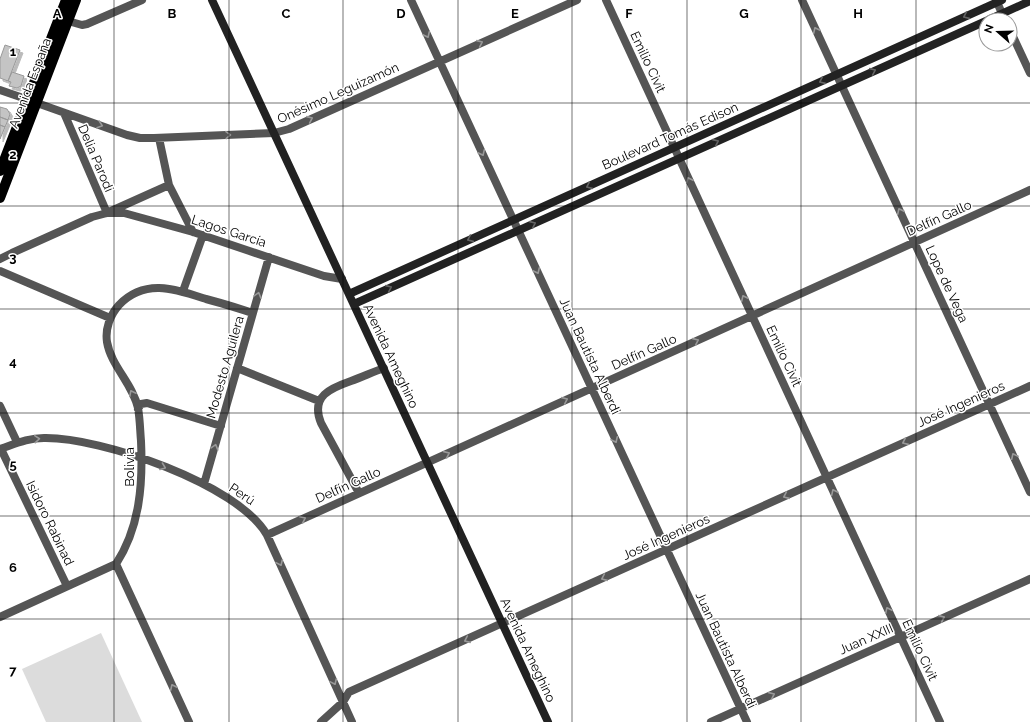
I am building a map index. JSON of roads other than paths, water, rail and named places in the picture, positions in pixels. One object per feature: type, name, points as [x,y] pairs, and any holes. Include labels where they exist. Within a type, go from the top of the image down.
[{"type":"main road","points":[[66,0],[64,17],[68,21]]},
{"type":"main road","name":"Avenida España","points":[[0,198],[66,0]]},
{"type":"main road","name":"Avenida España","points":[[0,171],[68,21],[76,0]]},
{"type":"main road","name":"Avenida Ameghino","points":[[212,0],[548,722]]},
{"type":"main road","name":"Boulevard Tomás Edison","points":[[349,294],[998,1]]},
{"type":"main road","name":"Boulevard Tomás Edison","points":[[1012,12],[1030,1]]},
{"type":"main road","name":"Boulevard Tomás Edison","points":[[354,304],[978,24]]},
{"type":"street","points":[[68,21],[85,25],[142,0]]},
{"type":"street","name":"Juan Bautista Alberdi","points":[[411,0],[747,722]]},
{"type":"street","name":"Onésimo Leguizamón","points":[[0,90],[131,136],[159,138],[274,133],[289,129],[577,0]]},
{"type":"street","name":"Emilio Civit","points":[[606,0],[940,722]]},
{"type":"street","name":"Lope de Vega","points":[[802,0],[1030,492]]},
{"type":"street","points":[[998,1],[1002,12]]},
{"type":"street","points":[[1018,47],[1030,73]]},
{"type":"street","name":"Delia Parodi","points":[[64,113],[107,213]]},
{"type":"street","points":[[159,138],[169,185],[193,232]]},
{"type":"street","name":"Lagos García","points":[[0,260],[16,251],[88,218],[107,213],[169,185]]},
{"type":"street","name":"Delfín Gallo","points":[[267,535],[1030,190]]},
{"type":"street","name":"Lagos García","points":[[107,213],[133,214],[203,235],[328,277],[342,279]]},
{"type":"street","points":[[183,291],[203,235]]},
{"type":"street","points":[[0,249],[16,251]]},
{"type":"street","name":"Modesto Aguilera","points":[[204,484],[269,257]]},
{"type":"street","points":[[0,271],[110,318],[116,309],[133,294],[143,290],[163,288],[183,291],[253,313]]},
{"type":"street","name":"Bolivia","points":[[110,318],[107,332],[108,346],[138,409],[142,459],[142,486],[137,514],[129,540],[116,564]]},
{"type":"street","points":[[237,368],[319,401]]},
{"type":"street","points":[[359,493],[320,419],[318,408],[319,401],[323,395],[332,388],[384,368]]},
{"type":"street","name":"José Ingenieros","points":[[321,722],[343,702],[350,692],[1030,386]]},
{"type":"street","points":[[138,409],[142,404],[147,403],[221,426]]},
{"type":"street","points":[[0,406],[17,442]]},
{"type":"street","name":"Perú","points":[[1,449],[17,442],[29,439],[44,438],[72,440],[110,448],[204,484],[248,512],[257,521],[267,535],[352,722]]},
{"type":"street","name":"Isidoro Rabinad","points":[[1,449],[67,586]]},
{"type":"street","points":[[0,617],[116,564],[189,722]]},
{"type":"street","name":"Juan XXIII","points":[[711,722],[1030,579]]}]
